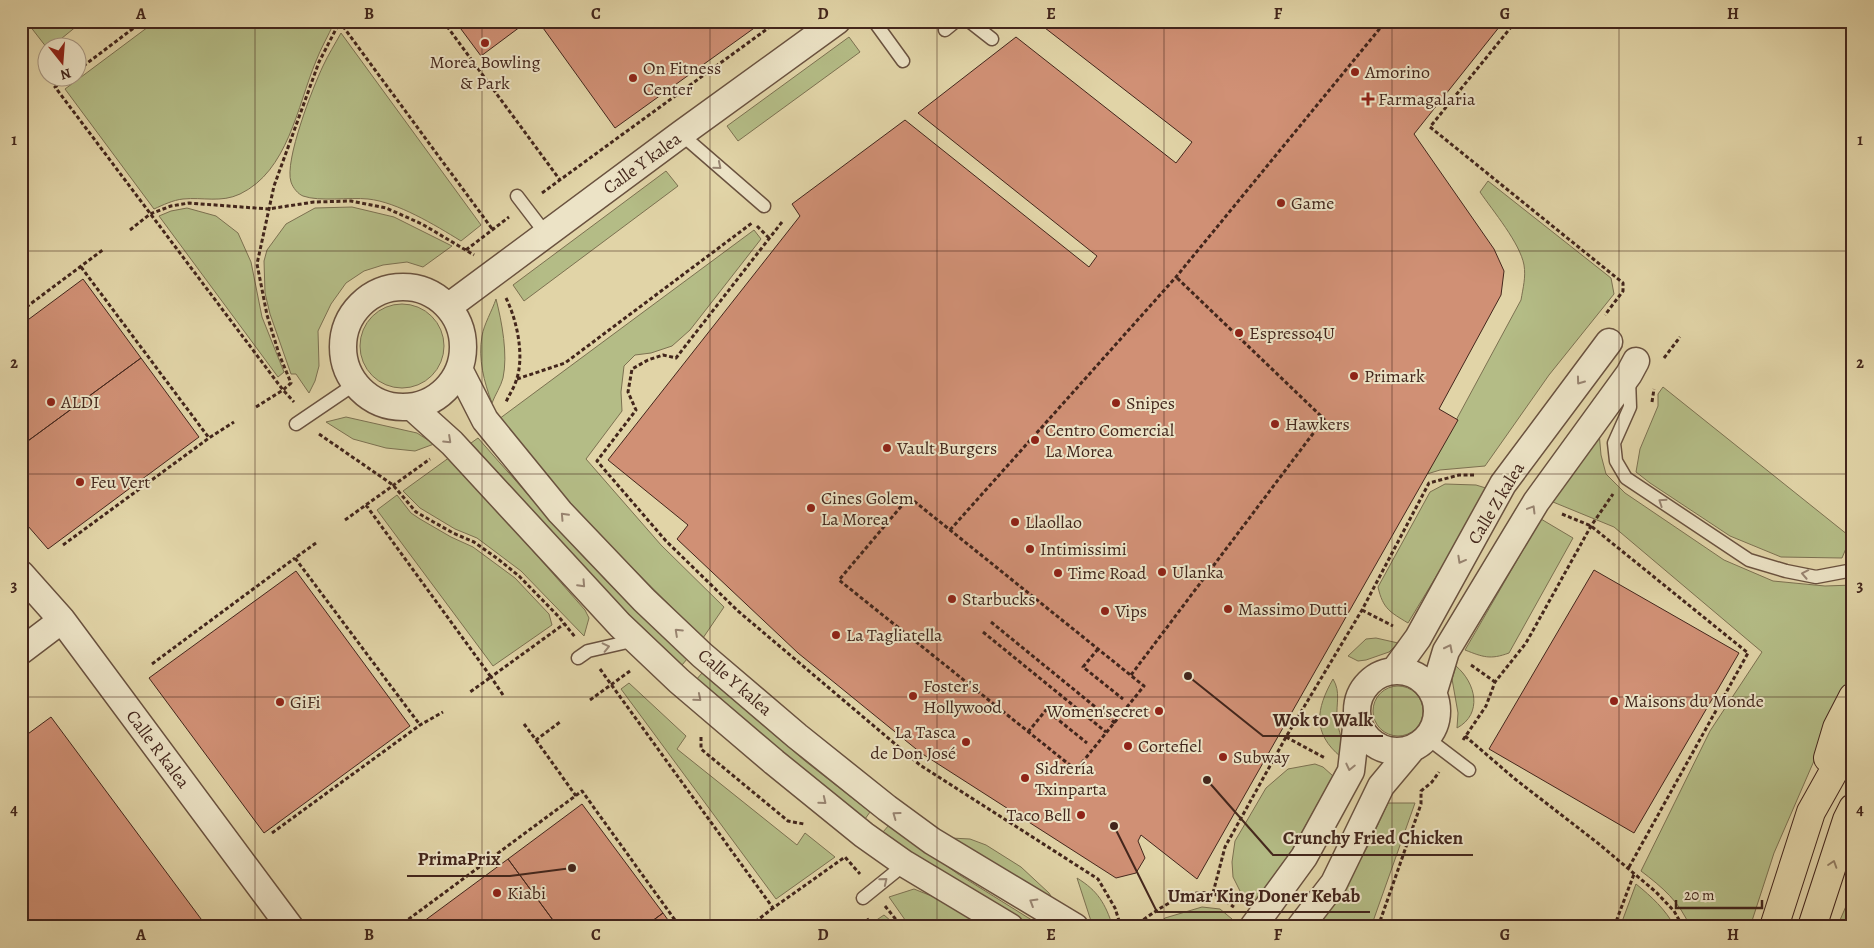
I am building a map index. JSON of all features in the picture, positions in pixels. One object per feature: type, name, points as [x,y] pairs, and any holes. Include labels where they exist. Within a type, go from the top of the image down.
[{"type":"highway","points":[[1774,927],[1837,728],[1853,697]]},
{"type":"highway","points":[[1811,812],[1853,737]]},
{"type":"highway","points":[[1812,927],[1851,814]]},
{"type":"street","name":"Calle Y kalea","points":[[448,307],[837,21]]},
{"type":"street","points":[[404,286],[429,293],[448,307],[460,329],[463,347],[459,369],[447,388],[432,400],[412,407],[383,404],[368,397],[355,384],[343,361],[342,344],[350,316],[365,300],[382,290],[404,286]]},
{"type":"street","name":"Calle Z kalea","points":[[1394,671],[1418,638],[1503,484],[1609,342]]},
{"type":"street","name":"Calle Z kalea","points":[[1433,694],[1446,651],[1536,502],[1641,366]]},
{"type":"street","name":"Calle Y kalea","points":[[459,369],[485,420],[560,512],[644,600],[702,655],[797,736],[887,808],[932,841],[1075,927]]},
{"type":"street","name":"Calle Y kalea","points":[[412,407],[452,443],[541,541],[636,640],[679,681],[774,762],[864,834],[905,864],[1010,927]]},
{"type":"street","name":"Calle R kalea","points":[[21,574],[62,620],[290,927]]},
{"type":"street","points":[[21,651],[62,620]]},
{"type":"street","points":[[1244,918],[1304,857],[1350,770],[1357,705],[1361,693],[1369,682],[1381,675],[1394,671],[1404,672],[1421,679],[1433,694],[1437,705],[1437,717],[1434,728],[1381,786],[1334,883],[1300,927]]},
{"type":"street","points":[[1357,719],[1361,730],[1368,740],[1377,747],[1388,751],[1401,752],[1420,743]]},
{"type":"lane","points":[[874,21],[903,60]]},
{"type":"lane","points":[[945,30],[956,21]]},
{"type":"lane","points":[[969,21],[992,39]]},
{"type":"lane","points":[[681,134],[764,206]]},
{"type":"lane","points":[[517,196],[546,234]]},
{"type":"lane","points":[[1641,366],[1630,407],[1614,443],[1616,461],[1626,478],[1748,560],[1786,571],[1816,576],[1853,570]]},
{"type":"lane","points":[[296,424],[355,384]]},
{"type":"lane","points":[[578,658],[588,651],[636,640]]},
{"type":"lane","points":[[1420,743],[1469,770]]},
{"type":"lane","points":[[863,898],[905,864]]},
{"type":"path","points":[[88,62],[143,21]]},
{"type":"path","points":[[443,21],[560,180]]},
{"type":"path","points":[[540,194],[778,21]]},
{"type":"path","points":[[950,530],[1176,277],[1386,21]]},
{"type":"path","points":[[1516,21],[1430,127],[1623,282],[1623,291]]},
{"type":"path","points":[[1836,21],[1850,33]]},
{"type":"path","points":[[256,407],[291,384],[267,315],[257,264],[268,209],[274,186],[319,62],[340,22],[493,230]]},
{"type":"path","points":[[56,88],[283,390],[296,404]]},
{"type":"path","points":[[130,230],[150,214],[171,206],[189,203],[268,209],[314,202],[351,202],[386,208],[422,224],[478,257]]},
{"type":"path","points":[[466,250],[513,214]]},
{"type":"path","points":[[782,222],[676,358],[663,355],[648,360],[632,369],[628,392],[636,410],[597,461],[666,541],[738,611],[920,765],[1098,879],[1115,908],[1121,927]]},
{"type":"path","points":[[517,379],[565,363],[753,223],[769,238]]},
{"type":"path","points":[[21,311],[104,249]]},
{"type":"path","points":[[81,267],[209,438]]},
{"type":"path","points":[[1131,675],[1324,419],[1176,277]]},
{"type":"path","points":[[502,290],[518,332],[519,356],[517,379],[506,402],[502,406]]},
{"type":"path","points":[[1641,366],[1680,337]]},
{"type":"path","points":[[63,545],[209,438],[234,422]]},
{"type":"path","points":[[319,434],[393,485],[416,512],[453,533],[474,542],[498,559],[519,576],[577,639]]},
{"type":"path","points":[[345,520],[433,457]]},
{"type":"path","points":[[1213,893],[1225,847],[1286,737],[1362,610],[1429,483],[1459,475],[1477,476]]},
{"type":"path","points":[[1458,746],[1486,706],[1495,682],[1526,643],[1591,526],[1617,488]]},
{"type":"path","points":[[909,497],[1098,649],[1144,686],[1076,770],[839,580],[909,497]]},
{"type":"path","points":[[366,505],[503,695]]},
{"type":"path","points":[[1557,512],[1591,526],[1748,653],[1628,869]]},
{"type":"path","points":[[152,664],[316,543]]},
{"type":"path","points":[[296,558],[420,725]]},
{"type":"path","points":[[1362,610],[1395,627]]},
{"type":"path","points":[[991,622],[1115,723]]},
{"type":"path","points":[[470,692],[564,624]]},
{"type":"path","points":[[983,632],[1107,732]]},
{"type":"path","points":[[1098,649],[1083,667],[1123,699]]},
{"type":"path","points":[[1469,664],[1495,682]]},
{"type":"path","points":[[598,667],[773,908]]},
{"type":"path","points":[[590,700],[631,670],[638,675]]},
{"type":"path","points":[[1028,732],[1046,710],[1087,743]]},
{"type":"path","points":[[272,833],[420,725],[443,712]]},
{"type":"path","points":[[536,740],[560,722]]},
{"type":"path","points":[[524,724],[576,796]]},
{"type":"path","points":[[700,735],[701,749],[788,821],[807,825]]},
{"type":"path","points":[[1466,736],[1515,779],[1656,892],[1674,911],[1683,927]]},
{"type":"path","points":[[1286,737],[1326,758]]},
{"type":"path","points":[[1378,927],[1421,804],[1421,791],[1432,782],[1443,767]]},
{"type":"path","points":[[398,927],[582,791],[680,927]]},
{"type":"path","points":[[839,851],[862,876]]},
{"type":"path","points":[[750,926],[846,857]]},
{"type":"path","points":[[1614,927],[1634,874]]},
{"type":"path","points":[[1133,927],[1166,904],[1194,894],[1213,893],[1244,918]]},
{"type":"path","points":[[883,903],[902,927]]},
{"type":"green space","points":[[26,21],[83,21],[62,38],[39,38]]},
{"type":"green space","points":[[156,21],[333,21],[334,23],[318,56],[289,136],[280,154],[256,184],[233,197],[179,200],[154,209],[65,89],[88,88],[88,72]]},
{"type":"green space","points":[[341,33],[481,225],[461,241],[416,215],[379,201],[368,199],[310,198],[301,195],[293,186],[290,172],[295,142],[318,76]]},
{"type":"green space","points":[[849,37],[860,52],[738,141],[727,126]]},
{"type":"green space","points":[[666,171],[678,186],[524,301],[513,285]]},
{"type":"green space","points":[[1488,181],[1611,278],[1614,294],[1549,375],[1485,466],[1440,470],[1427,474],[1521,300],[1524,265],[1512,237],[1480,192]]},
{"type":"green space","points":[[352,207],[394,217],[452,246],[423,267],[407,262],[383,265],[364,271],[346,283],[331,304],[318,331],[319,366],[309,393],[296,374],[291,374],[270,314],[265,293],[264,261],[267,250],[286,224],[315,208]]},
{"type":"green space","points":[[187,208],[216,216],[238,233],[251,262],[262,317],[284,372],[278,377],[159,216],[171,211]]},
{"type":"green space","points":[[754,230],[761,239],[690,330],[672,346],[651,353],[635,355],[624,366],[621,392],[622,411],[586,459],[661,545],[724,607],[703,638],[623,559],[572,505],[499,419]]},
{"type":"green space","points":[[496,299],[502,328],[505,359],[503,378],[492,403],[482,370],[481,345],[484,327]]},
{"type":"green space","points":[[394,304],[410,304],[426,311],[437,322],[444,338],[441,362],[432,376],[426,381],[410,388],[394,388],[378,381],[367,370],[360,354],[360,338],[367,322],[378,311]]},
{"type":"green space","points":[[1663,387],[1853,539],[1853,544],[1847,546],[1842,558],[1781,557],[1730,536],[1636,472],[1640,449],[1658,406],[1658,394]]},
{"type":"green space","points":[[346,417],[417,433],[434,444],[415,451],[386,448],[353,439],[326,422]]},
{"type":"green space","points":[[1599,432],[1601,455],[1606,474],[1625,493],[1724,560],[1773,581],[1825,586],[1853,585],[1853,671],[1774,853],[1750,927],[1690,927],[1681,910],[1670,896],[1641,871],[1710,731],[1762,652],[1614,527],[1553,502]]},
{"type":"green space","points":[[478,438],[575,548],[617,592],[687,659],[682,665],[568,553],[471,443]]},
{"type":"green space","points":[[450,457],[585,610],[589,618],[584,636],[521,571],[477,538],[455,529],[420,508],[403,491]]},
{"type":"green space","points":[[1445,484],[1476,485],[1489,489],[1408,623],[1388,609],[1382,600],[1378,587],[1430,492]]},
{"type":"green space","points":[[397,495],[411,513],[451,537],[473,547],[515,578],[549,614],[552,625],[493,666],[377,510]]},
{"type":"green space","points":[[1541,519],[1573,538],[1509,653],[1487,657],[1465,650]]},
{"type":"green space","points":[[1376,638],[1398,643],[1389,652],[1366,660],[1358,661],[1348,656],[1366,639]]},
{"type":"green space","points":[[1456,666],[1468,681],[1474,698],[1471,715],[1457,728],[1458,713],[1452,679]]},
{"type":"green space","points":[[702,673],[805,761],[870,812],[865,819],[773,747],[696,680]]},
{"type":"green space","points":[[1333,679],[1338,693],[1337,718],[1342,742],[1341,757],[1325,739],[1321,730],[1320,711]]},
{"type":"green space","points":[[629,683],[686,736],[677,749],[797,845],[805,833],[835,857],[776,899],[621,689]]},
{"type":"green space","points":[[1403,686],[1416,693],[1422,701],[1422,721],[1416,729],[1408,735],[1393,736],[1380,729],[1374,721],[1373,706],[1380,693],[1388,687]]},
{"type":"green space","points":[[1315,764],[1323,767],[1333,776],[1292,850],[1252,906],[1242,895],[1233,877],[1232,862],[1235,841],[1266,788],[1288,769]]},
{"type":"green space","points":[[1388,803],[1415,803],[1371,927],[1315,927],[1346,886],[1368,846]]},
{"type":"green space","points":[[889,825],[958,874],[1043,927],[1024,927],[962,888],[883,832]]},
{"type":"green space","points":[[951,838],[970,839],[986,845],[1021,867],[1049,893],[1062,913]]},
{"type":"green space","points":[[1077,878],[1100,898],[1113,927],[1094,927]]},
{"type":"green space","points":[[1636,884],[1658,904],[1675,927],[1620,927]]},
{"type":"green space","points":[[914,889],[944,901],[984,927],[910,927],[889,897]]},
{"type":"green space","points":[[1853,890],[1853,927],[1837,927]]},
{"type":"green space","points":[[1202,907],[1220,909],[1232,919],[1217,927],[1154,927],[1165,918]]},
{"type":"green space","points":[[884,915],[898,927],[880,927],[875,921]]},
{"type":"building","name":"Morea Bowling & Park","points":[[455,21],[528,21],[481,56]]},
{"type":"building","name":"On Fitness Center","points":[[538,21],[764,21],[615,128]]},
{"type":"building","name":"Centro Comercial La Morea","points":[[1036,21],[1504,21],[1414,134],[1494,249],[1504,271],[1501,295],[1439,409],[1458,420],[1197,879],[1141,835],[1138,841],[1145,858],[1136,873],[1116,878],[921,753],[798,653],[677,539],[688,525],[608,460],[800,216],[792,204],[905,120],[1089,267],[1097,256],[918,113],[1016,37],[1176,163],[1192,142]]},
{"type":"building","name":"ALDI","points":[[83,279],[141,358],[21,446],[21,325]]},
{"type":"building","name":"Feu Vert","points":[[141,358],[199,437],[48,549],[21,518],[21,446]]},
{"type":"building","name":"Maisons du Monde","points":[[1594,570],[1739,653],[1634,833],[1489,749]]},
{"type":"building","name":"GiFi","points":[[296,571],[410,726],[264,833],[149,678]]},
{"type":"building","points":[[51,717],[207,927],[21,927],[21,739]]},
{"type":"building","points":[[582,804],[663,913],[644,927],[558,927],[508,859]]},
{"type":"building","name":"Kiabi","points":[[508,859],[558,927],[416,927]]},
{"type":"building","points":[[663,913],[673,927],[644,927]]},
{"type":"place","name":"Morea Bowling & Park","points":[[485,43]]},
{"type":"place","name":"Amorino","points":[[1355,72]]},
{"type":"place","name":"On Fitness Center","points":[[633,78]]},
{"type":"place","name":"Farmagalaria","points":[[1368,99]]},
{"type":"place","name":"Game","points":[[1281,203]]},
{"type":"place","name":"Espresso4U","points":[[1239,333]]},
{"type":"place","name":"Primark","points":[[1354,376]]},
{"type":"place","name":"ALDI","points":[[51,402]]},
{"type":"place","name":"Snipes","points":[[1116,403]]},
{"type":"place","name":"Hawkers","points":[[1275,424]]},
{"type":"place","name":"Centro Comercial La Morea","points":[[1035,440]]},
{"type":"place","name":"Vault Burgers","points":[[887,448]]},
{"type":"place","name":"Feu Vert","points":[[80,482]]},
{"type":"place","name":"Cines Golem La Morea","points":[[811,508]]},
{"type":"place","name":"Llaollao","points":[[1015,522]]},
{"type":"place","name":"Intimissimi","points":[[1030,549]]},
{"type":"place","name":"Ulanka","points":[[1162,572]]},
{"type":"place","name":"Time Road","points":[[1058,573]]},
{"type":"place","name":"Starbucks","points":[[952,599]]},
{"type":"place","name":"Massimo Dutti","points":[[1228,609]]},
{"type":"place","name":"Vips","points":[[1105,611]]},
{"type":"place","name":"La Tagliatella","points":[[836,635]]},
{"type":"place","name":"Wok to Walk","points":[[1188,676]]},
{"type":"place","name":"Foster's Hollywood","points":[[913,696]]},
{"type":"place","name":"Maisons du Monde","points":[[1614,701]]},
{"type":"place","name":"GiFi","points":[[280,702]]},
{"type":"place","name":"Women'secret","points":[[1159,711]]},
{"type":"place","name":"La Tasca de Don José","points":[[966,742]]},
{"type":"place","name":"Cortefiel","points":[[1128,746]]},
{"type":"place","name":"Subway","points":[[1223,757]]},
{"type":"place","name":"Sidrería Txinparta","points":[[1025,778]]},
{"type":"place","name":"Crunchy Fried Chicken","points":[[1207,780]]},
{"type":"place","name":"Taco Bell","points":[[1081,815]]},
{"type":"place","name":"Umar King Doner Kebab","points":[[1114,826]]},
{"type":"place","name":"PrimaPrix","points":[[572,868]]},
{"type":"place","name":"Kiabi","points":[[497,893]]}]
